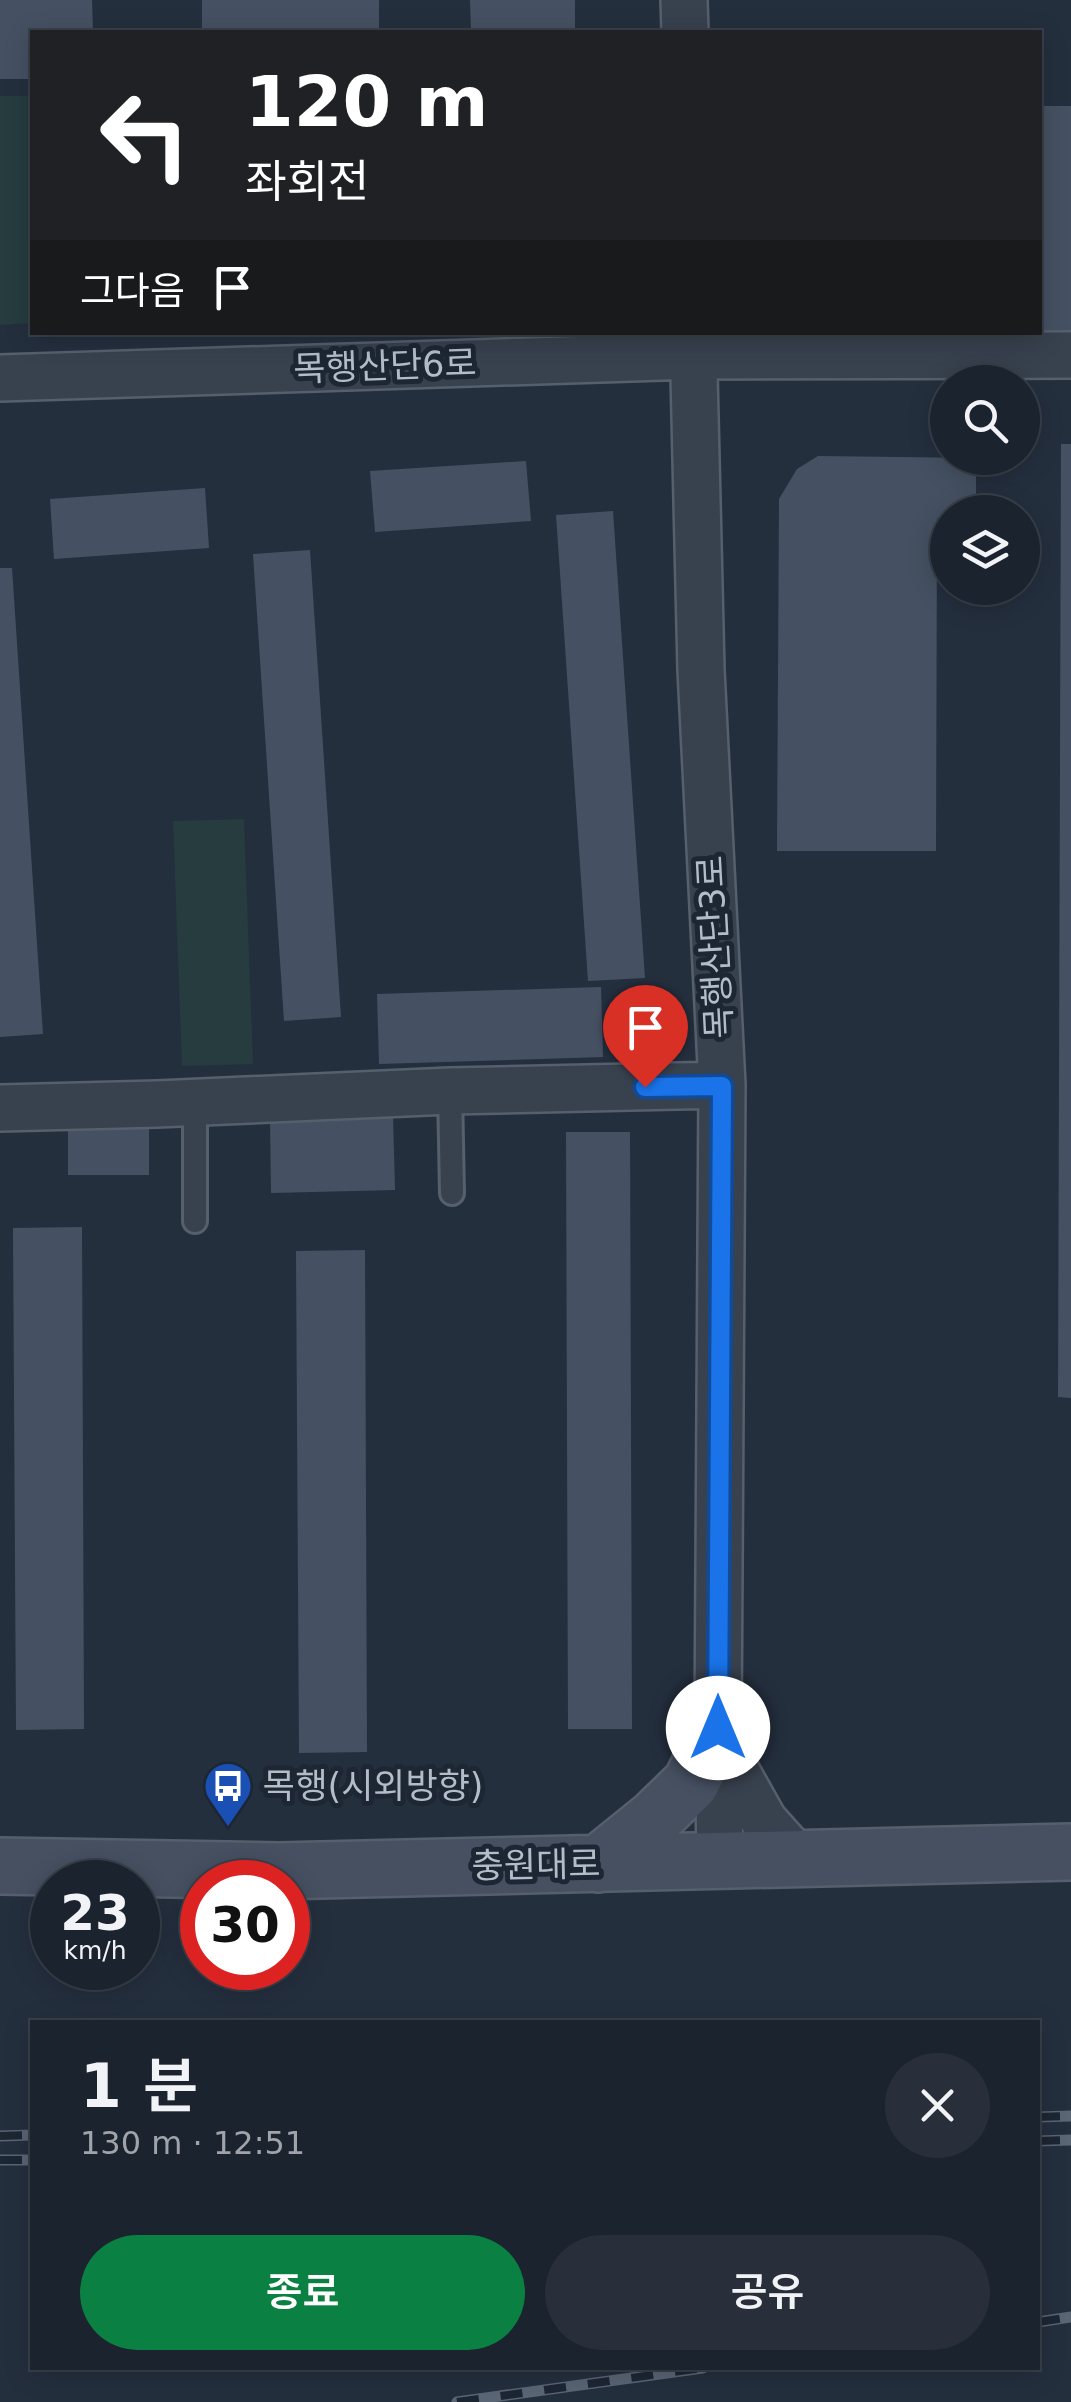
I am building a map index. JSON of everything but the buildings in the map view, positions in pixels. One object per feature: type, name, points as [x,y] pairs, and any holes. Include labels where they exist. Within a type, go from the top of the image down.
[{"type":"street","points":[[684,0],[685,30]]},
{"type":"street","name":"목행산단6로","points":[[0,378],[693,344],[1071,355]]},
{"type":"street","name":"목행산단3로","points":[[693,344],[701,670],[722,1086],[720,1861]]},
{"type":"street","points":[[0,1108],[450,1091],[722,1086]]},
{"type":"street","points":[[718,1728],[764,1821],[798,1859]]},
{"type":"street","points":[[598,1864],[655,1818],[690,1783],[718,1728]]},
{"type":"street","name":"충원대로","points":[[0,1866],[278,1871],[1071,1852]]},
{"type":"lane","points":[[450,1091],[452,1193]]},
{"type":"lane","points":[[194,1102],[195,1221]]},
{"type":"green space","points":[[0,96],[30,96],[30,323],[0,325]]},
{"type":"green space","points":[[244,819],[253,1064],[182,1066],[173,821]]},
{"type":"railway","points":[[1040,2117],[1071,2116]]},
{"type":"railway","points":[[0,2136],[30,2135]]},
{"type":"railway","points":[[1040,2141],[1071,2140]]},
{"type":"railway","points":[[0,2160],[30,2160]]},
{"type":"railway","points":[[1040,2322],[1071,2317]]},
{"type":"railway","points":[[457,2402],[689,2370]]},
{"type":"place","name":"목행(시외방향)","points":[[228,1828]]},
{"type":"route","points":[[645,1087],[722,1086],[718,1728]]}]
